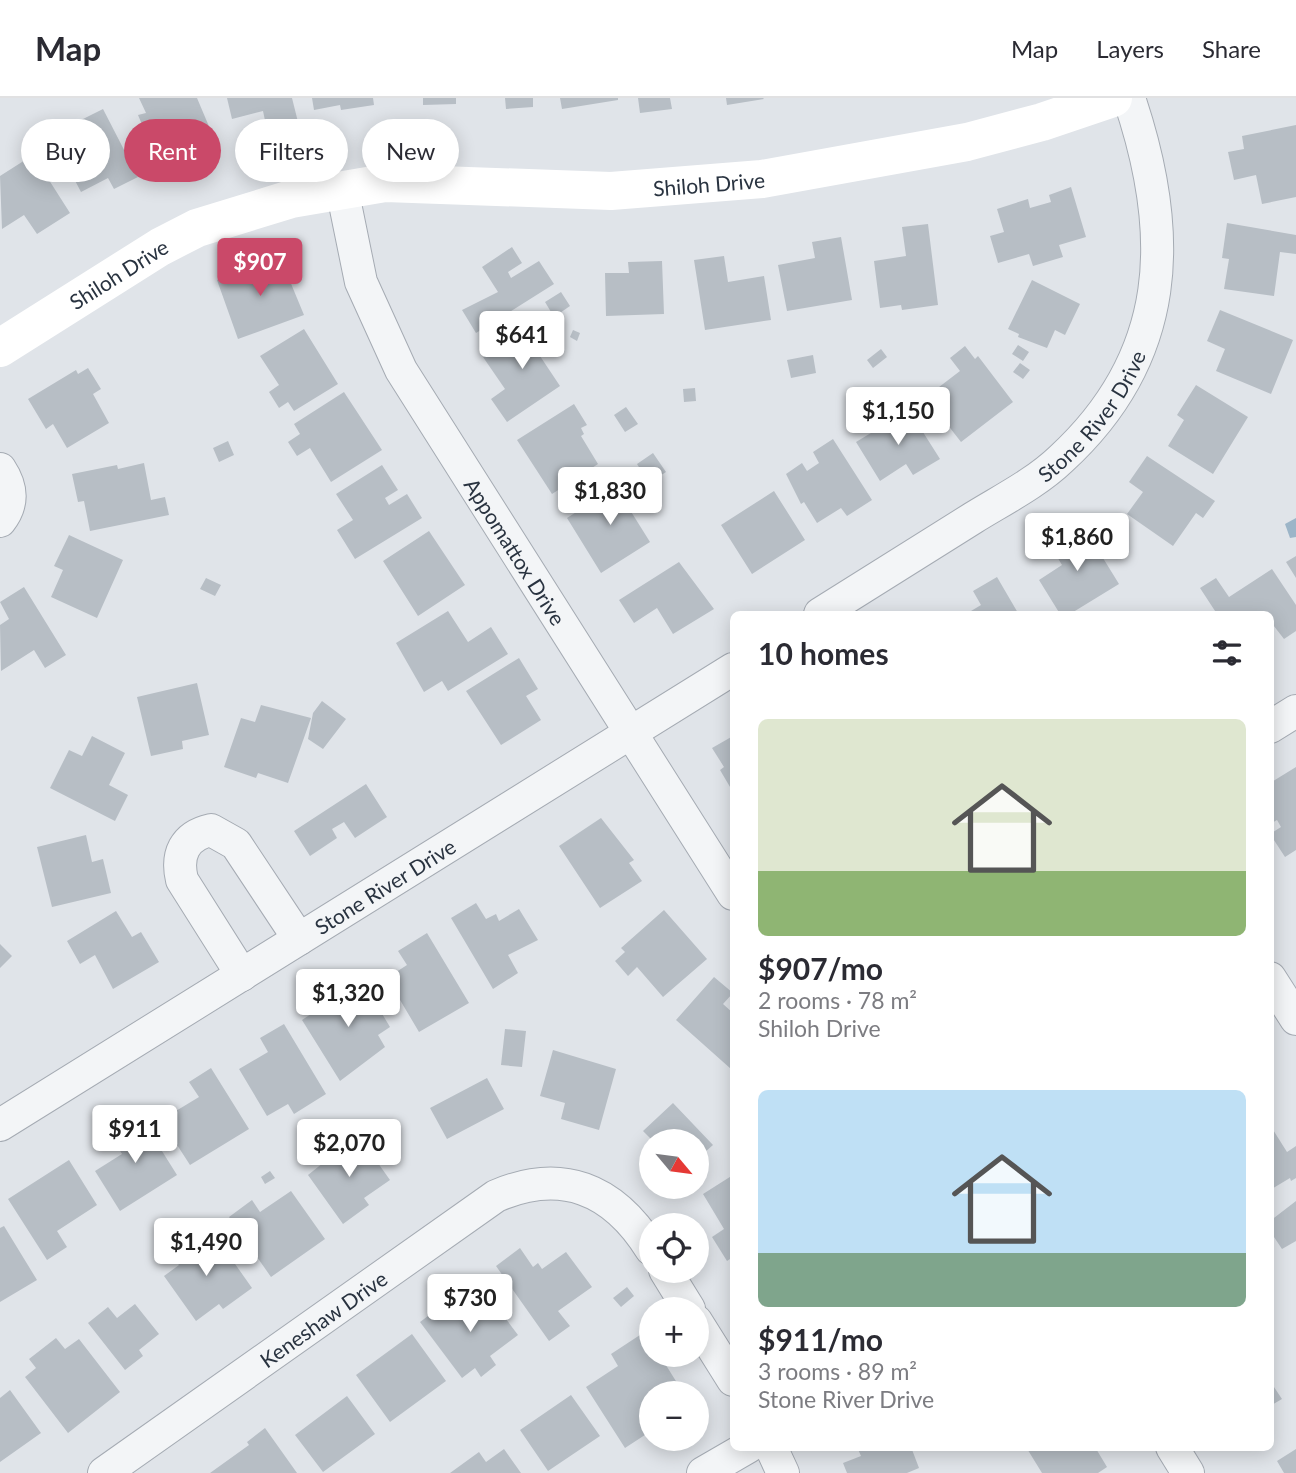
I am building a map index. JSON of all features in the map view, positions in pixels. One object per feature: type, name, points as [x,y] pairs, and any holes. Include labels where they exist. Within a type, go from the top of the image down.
[{"type":"street","name":"Shiloh Drive","points":[[0,348],[160,247],[197,228],[291,199],[342,189],[426,182],[611,191],[762,179],[967,142],[1042,122],[1113,98]]},
{"type":"street","name":"Stone River Drive","points":[[825,611],[1060,460],[1113,400],[1136,359],[1148,323],[1159,253],[1154,188],[1129,98]]},
{"type":"street","name":"Appomattox Drive","points":[[342,189],[361,282],[401,370],[730,889]]},
{"type":"street","points":[[0,469],[11,501],[0,521]]},
{"type":"street","name":"Stone River Drive","points":[[0,1125],[730,671]]},
{"type":"street","points":[[1274,725],[1296,711]]},
{"type":"street","points":[[242,975],[183,880],[179,866],[181,851],[199,833],[211,830],[236,844],[299,939]]},
{"type":"street","points":[[1274,984],[1296,1019]]},
{"type":"street","name":"Keneshaw Drive","points":[[104,1473],[496,1196],[514,1188],[535,1182],[560,1182],[585,1190],[608,1201],[639,1236]]},
{"type":"street","points":[[709,1342],[730,1375]]},
{"type":"street","points":[[703,1473],[741,1451]]},
{"type":"street","points":[[773,1451],[783,1473]]},
{"type":"street","points":[[1174,1451],[1188,1473]]},
{"type":"water","points":[[1296,518],[1296,537],[1290,538],[1285,524]]},
{"type":"building","points":[[139,98],[197,98],[206,119],[140,119],[138,115],[146,113]]},
{"type":"building","points":[[227,98],[292,98],[297,119],[265,119],[263,111],[232,119]]},
{"type":"building","points":[[312,98],[373,98],[374,105],[341,110],[340,105],[314,110]]},
{"type":"building","points":[[423,98],[456,98],[456,104],[423,105]]},
{"type":"building","points":[[505,98],[533,98],[533,107],[506,109]]},
{"type":"building","points":[[560,98],[618,98],[618,100],[562,109]]},
{"type":"building","points":[[638,98],[670,98],[672,109],[640,113]]},
{"type":"building","points":[[726,98],[763,98],[764,99],[727,105]]},
{"type":"building","points":[[103,109],[108,119],[83,119]]},
{"type":"building","points":[[110,123],[124,150],[124,182],[128,182],[114,189],[110,182]]},
{"type":"building","points":[[1296,125],[1296,197],[1262,204],[1256,175],[1234,180],[1228,152],[1244,149],[1242,136]]},
{"type":"building","points":[[21,163],[21,182],[50,182],[70,213],[37,234],[24,215],[2,229],[0,176]]},
{"type":"building","points":[[76,182],[100,182],[81,192]]},
{"type":"building","points":[[1071,187],[1086,237],[1059,245],[1063,257],[1033,266],[1029,254],[998,263],[990,236],[1004,232],[997,209],[1028,199],[1030,208],[1051,202],[1049,195]]},
{"type":"building","points":[[1227,223],[1296,235],[1296,254],[1280,252],[1274,296],[1224,289],[1229,259],[1222,258]]},
{"type":"building","points":[[928,224],[938,305],[902,310],[901,305],[880,308],[874,261],[906,256],[902,227]]},
{"type":"building","points":[[841,237],[852,300],[787,311],[778,265],[815,258],[812,242]]},
{"type":"building","points":[[512,247],[522,263],[508,272],[511,278],[539,261],[554,284],[476,333],[462,310],[498,292],[482,267]]},
{"type":"building","points":[[724,256],[728,282],[764,276],[771,320],[705,330],[694,260]]},
{"type":"building","points":[[280,257],[304,315],[238,339],[217,280]]},
{"type":"building","points":[[662,261],[664,314],[606,316],[605,273],[629,273],[628,262]]},
{"type":"building","points":[[1032,280],[1080,304],[1065,335],[1055,330],[1047,348],[1018,337],[1019,334],[1008,329]]},
{"type":"building","points":[[561,292],[570,306],[554,317],[545,302]]},
{"type":"building","points":[[1220,310],[1293,340],[1271,394],[1216,371],[1225,349],[1207,341]]},
{"type":"building","points":[[538,320],[555,346],[540,356],[560,386],[507,422],[491,399],[505,389],[483,357]]},
{"type":"building","points":[[304,329],[338,384],[294,411],[288,402],[279,408],[269,392],[279,385],[260,356]]},
{"type":"building","points":[[573,330],[580,333],[577,341],[570,337]]},
{"type":"building","points":[[1018,345],[1029,352],[1023,361],[1012,354]]},
{"type":"building","points":[[965,346],[975,359],[978,356],[1013,402],[961,442],[926,397],[960,371],[950,358]]},
{"type":"building","points":[[881,349],[887,357],[873,368],[867,360]]},
{"type":"building","points":[[813,355],[816,373],[791,378],[787,360]]},
{"type":"building","points":[[1020,363],[1030,370],[1023,379],[1013,372]]},
{"type":"building","points":[[88,368],[101,389],[93,394],[109,423],[67,448],[53,424],[46,429],[28,399],[76,370],[78,374]]},
{"type":"building","points":[[1196,385],[1248,417],[1213,474],[1168,446],[1184,420],[1177,415]]},
{"type":"building","points":[[695,388],[696,401],[684,402],[683,389]]},
{"type":"building","points":[[344,392],[382,450],[331,482],[310,448],[297,456],[288,442],[300,434],[294,424]]},
{"type":"building","points":[[574,404],[587,425],[581,428],[584,434],[581,436],[598,464],[552,494],[517,440]]},
{"type":"building","points":[[626,407],[638,424],[625,432],[614,415]]},
{"type":"building","points":[[909,410],[940,459],[913,475],[906,464],[880,481],[856,442]]},
{"type":"building","points":[[833,439],[872,500],[847,516],[841,508],[817,523],[804,502],[801,504],[786,474],[802,463],[807,471],[819,463],[813,452]]},
{"type":"building","points":[[228,441],[234,455],[219,462],[213,448]]},
{"type":"building","points":[[653,453],[666,472],[649,483],[637,464]]},
{"type":"building","points":[[1147,456],[1215,501],[1203,518],[1196,513],[1173,546],[1127,514],[1143,492],[1129,482]]},
{"type":"building","points":[[144,463],[151,500],[165,497],[169,515],[90,531],[84,501],[78,502],[72,474],[117,465],[118,469]]},
{"type":"building","points":[[382,465],[398,490],[385,498],[389,505],[407,494],[422,518],[355,559],[337,530],[353,520],[336,494]]},
{"type":"building","points":[[624,481],[639,504],[630,510],[650,542],[601,573],[567,518]]},
{"type":"building","points":[[774,491],[805,540],[752,574],[721,525]]},
{"type":"building","points":[[1082,524],[1119,584],[1075,611],[1058,611],[1039,580],[1062,565],[1050,545]]},
{"type":"building","points":[[429,531],[465,585],[418,616],[383,561]]},
{"type":"building","points":[[69,535],[123,560],[97,618],[51,597],[63,570],[54,566]]},
{"type":"building","points":[[1296,556],[1296,578],[1286,562]]},
{"type":"building","points":[[679,562],[714,609],[673,634],[657,608],[634,623],[619,600]]},
{"type":"building","points":[[1272,569],[1296,605],[1296,631],[1284,639],[1274,626],[1274,611],[1215,611],[1200,588],[1216,578],[1229,597]]},
{"type":"building","points":[[997,577],[1017,611],[971,611],[981,605],[973,591]]},
{"type":"building","points":[[206,578],[221,585],[215,596],[200,589]]},
{"type":"building","points":[[24,587],[66,655],[45,668],[34,650],[1,671],[0,625],[9,619],[0,602]]},
{"type":"building","points":[[448,611],[468,642],[491,627],[508,654],[448,691],[442,681],[424,692],[396,643]]},
{"type":"building","points":[[519,658],[538,689],[526,696],[541,720],[501,745],[466,691]]},
{"type":"building","points":[[197,683],[209,735],[182,741],[183,749],[151,756],[137,697]]},
{"type":"building","points":[[322,701],[346,719],[323,749],[308,739],[313,713]]},
{"type":"building","points":[[261,705],[311,718],[288,783],[258,773],[256,778],[224,767],[241,718],[255,722]]},
{"type":"building","points":[[92,736],[125,753],[109,785],[128,795],[115,821],[50,788],[69,750],[82,756]]},
{"type":"building","points":[[730,738],[730,787],[720,770],[724,767],[712,748]]},
{"type":"building","points":[[1296,767],[1296,850],[1285,857],[1274,840],[1274,831],[1281,827],[1277,820],[1274,822],[1274,781]]},
{"type":"building","points":[[366,784],[387,817],[355,838],[344,822],[332,829],[337,838],[310,856],[294,831]]},
{"type":"building","points":[[601,818],[634,860],[629,863],[642,881],[600,908],[559,846]]},
{"type":"building","points":[[86,835],[92,862],[103,859],[111,893],[52,907],[37,847]]},
{"type":"building","points":[[476,903],[486,919],[496,914],[499,921],[519,909],[538,940],[508,955],[518,973],[493,989],[451,918]]},
{"type":"building","points":[[664,910],[707,959],[663,997],[637,967],[628,976],[615,961],[625,952],[621,948]]},
{"type":"building","points":[[116,911],[132,937],[141,932],[159,962],[113,989],[95,955],[80,964],[67,941]]},
{"type":"building","points":[[427,933],[469,1003],[419,1032],[387,978],[407,965],[398,951]]},
{"type":"building","points":[[0,944],[12,956],[0,968]]},
{"type":"building","points":[[714,977],[730,990],[730,996],[723,1004],[730,1010],[730,1068],[676,1020]]},
{"type":"building","points":[[363,982],[390,1027],[378,1035],[385,1047],[340,1081],[302,1020],[317,1010],[315,1007],[338,992],[341,995]]},
{"type":"building","points":[[284,1024],[326,1094],[294,1114],[288,1104],[267,1116],[239,1069],[268,1052],[260,1038]]},
{"type":"building","points":[[505,1029],[526,1031],[522,1067],[501,1065]]},
{"type":"building","points":[[553,1050],[616,1069],[599,1130],[561,1119],[565,1103],[540,1096]]},
{"type":"building","points":[[211,1068],[249,1129],[190,1165],[161,1120],[199,1097],[189,1082]]},
{"type":"building","points":[[487,1078],[504,1109],[447,1139],[430,1108]]},
{"type":"building","points":[[673,1103],[698,1129],[645,1129]]},
{"type":"building","points":[[140,1116],[177,1175],[120,1211],[95,1171],[122,1154],[110,1134]]},
{"type":"building","points":[[1274,1131],[1287,1152],[1296,1146],[1296,1178],[1291,1181],[1290,1178],[1274,1188]]},
{"type":"building","points":[[358,1135],[390,1180],[364,1198],[369,1205],[343,1224],[308,1175]]},
{"type":"building","points":[[69,1160],[97,1205],[57,1231],[67,1247],[47,1260],[8,1199]]},
{"type":"building","points":[[270,1171],[275,1178],[265,1184],[261,1177]]},
{"type":"building","points":[[730,1177],[730,1259],[727,1261],[712,1237],[724,1229],[706,1199],[709,1199],[709,1190]]},
{"type":"building","points":[[291,1191],[325,1239],[271,1277],[229,1217],[252,1200],[260,1212]]},
{"type":"building","points":[[1296,1201],[1296,1241],[1282,1249],[1274,1237],[1274,1218]]},
{"type":"building","points":[[4,1226],[37,1280],[0,1302],[0,1228]]},
{"type":"building","points":[[216,1237],[252,1288],[223,1309],[219,1304],[196,1321],[164,1276],[179,1265],[172,1256],[190,1242],[197,1251]]},
{"type":"building","points":[[520,1248],[533,1267],[538,1263],[542,1269],[566,1252],[592,1287],[558,1311],[570,1326],[549,1341],[496,1266]]},
{"type":"building","points":[[627,1287],[634,1296],[621,1307],[613,1298]]},
{"type":"building","points":[[485,1291],[518,1335],[490,1356],[496,1365],[481,1377],[475,1368],[462,1378],[420,1322],[444,1304],[452,1316]]},
{"type":"building","points":[[135,1304],[159,1334],[139,1350],[143,1356],[125,1370],[88,1323],[108,1307],[117,1318]]},
{"type":"building","points":[[412,1334],[446,1381],[390,1422],[356,1375]]},
{"type":"building","points":[[639,1336],[639,1367],[667,1367],[676,1381],[639,1381],[639,1439],[625,1448],[586,1387],[618,1366],[611,1354]]},
{"type":"building","points":[[56,1338],[65,1349],[79,1339],[120,1392],[68,1433],[25,1377],[36,1368],[29,1359]]},
{"type":"building","points":[[1274,1387],[1282,1399],[1274,1404]]},
{"type":"building","points":[[10,1390],[41,1433],[0,1462],[0,1398]]},
{"type":"building","points":[[571,1395],[600,1436],[548,1471],[520,1430]]},
{"type":"building","points":[[347,1396],[375,1434],[323,1472],[295,1435]]},
{"type":"building","points":[[265,1428],[297,1473],[210,1473],[249,1445],[247,1442]]},
{"type":"building","points":[[504,1449],[521,1473],[450,1473],[479,1452],[486,1462]]},
{"type":"building","points":[[1296,1449],[1296,1473],[1284,1473],[1277,1461]]},
{"type":"building","points":[[859,1451],[913,1451],[919,1468],[907,1473],[847,1473],[843,1463],[861,1456]]},
{"type":"building","points":[[1028,1451],[1097,1451],[1107,1467],[1098,1473],[1042,1473]]}]
